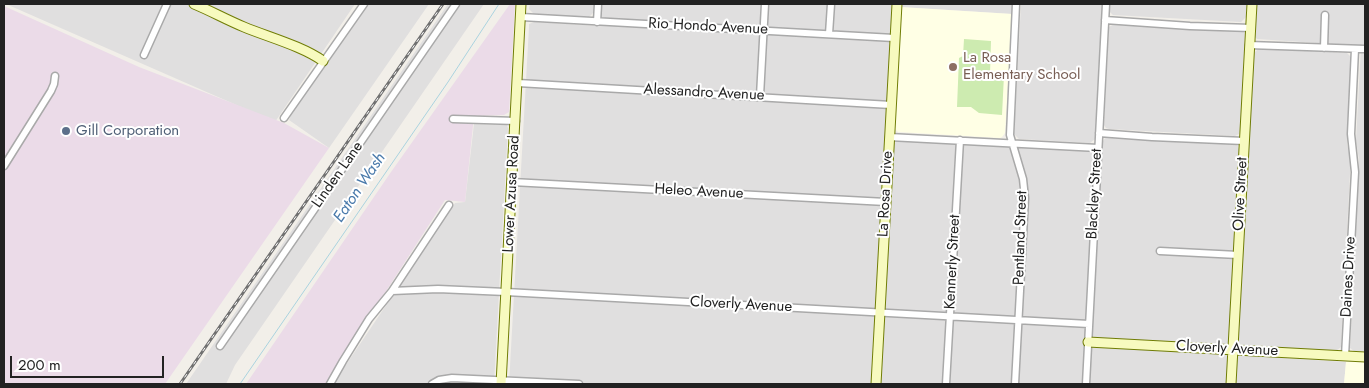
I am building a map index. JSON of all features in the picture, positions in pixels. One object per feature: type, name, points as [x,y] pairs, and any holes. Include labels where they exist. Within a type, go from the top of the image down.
[{"type":"street","points":[[144,55],[167,4]]},
{"type":"street","points":[[194,4],[302,50],[323,62]]},
{"type":"street","points":[[284,118],[364,4]]},
{"type":"street","name":"Linden Lane","points":[[220,346],[456,4]]},
{"type":"street","name":"Lower Azusa Road","points":[[501,382],[521,4]]},
{"type":"street","points":[[597,22],[598,4]]},
{"type":"street","points":[[760,96],[765,4]]},
{"type":"street","points":[[829,34],[831,4]]},
{"type":"street","name":"La Rosa Drive","points":[[876,384],[897,4]]},
{"type":"street","name":"Pentland Street","points":[[1015,384],[1025,198],[1023,179],[1010,135],[1016,4]]},
{"type":"street","name":"Blackley Street","points":[[1086,384],[1106,4]]},
{"type":"street","name":"Olive Street","points":[[1231,384],[1252,4]]},
{"type":"street","points":[[1324,48],[1325,15]]},
{"type":"street","name":"Rio Hondo Avenue","points":[[521,17],[894,38]]},
{"type":"street","points":[[1105,20],[1251,28]]},
{"type":"street","points":[[1250,45],[1365,49]]},
{"type":"street","name":"Daines Drive","points":[[1344,356],[1355,172],[1351,134],[1355,50]]},
{"type":"street","points":[[4,166],[51,91],[55,76]]},
{"type":"street","name":"Alessandro Avenue","points":[[518,82],[891,105]]},
{"type":"street","points":[[453,119],[516,121]]},
{"type":"street","points":[[1099,133],[1244,141]]},
{"type":"street","points":[[889,137],[1098,148]]},
{"type":"street","name":"Kennerly Street","points":[[946,384],[960,140]]},
{"type":"street","name":"Heleo Avenue","points":[[512,182],[886,202]]},
{"type":"street","points":[[330,384],[369,318],[392,291],[449,205]]},
{"type":"street","points":[[1160,251],[1238,255]]},
{"type":"street","name":"Cloverly Avenue","points":[[392,291],[438,289],[506,292],[1089,324]]},
{"type":"street","name":"Cloverly Avenue","points":[[1088,342],[1365,357]]},
{"type":"street","points":[[432,384],[439,380],[452,378],[501,382],[579,384]]},
{"type":"shaded area","points":[[6,4],[355,4],[275,122]]},
{"type":"shaded area","points":[[364,4],[429,4],[329,148],[289,120],[293,107]]},
{"type":"shaded area","points":[[448,4],[484,4],[235,365],[226,384],[186,384]]},
{"type":"shaded area","points":[[510,4],[515,4],[509,112],[504,115],[474,116],[465,202],[445,200],[326,384],[246,384],[391,172]]},
{"type":"shaded area","points":[[530,4],[594,4],[594,12],[589,17],[534,14],[529,9]]},
{"type":"shaded area","points":[[602,4],[892,4],[872,384],[509,384],[529,24],[534,22],[600,26]]},
{"type":"shaded area","points":[[900,4],[1012,4],[1012,14],[900,7]]},
{"type":"shaded area","points":[[1021,4],[1102,4],[1095,139],[1090,143],[1019,139],[1014,134]]},
{"type":"shaded area","points":[[1110,4],[1247,4],[1246,17],[1241,22],[1113,15],[1110,12]]},
{"type":"shaded area","points":[[1257,4],[1365,4],[1365,352],[1354,351],[1350,348],[1359,171],[1356,140],[1361,46],[1257,39],[1255,37]]},
{"type":"shaded area","points":[[4,6],[139,67],[284,123],[329,148],[165,384],[4,384]]},
{"type":"shaded area","name":"La Rosa Elementary School","points":[[900,7],[1012,14],[1005,133],[1002,137],[898,132],[896,130],[894,127]]},
{"type":"shaded area","points":[[1114,24],[1240,30],[1245,33],[1239,134],[1235,136],[1106,128],[1104,125],[1109,27]]},
{"type":"shaded area","points":[[1259,48],[1347,53],[1351,57],[1347,144],[1351,161],[1341,347],[1336,351],[1241,346],[1238,344],[1254,53]]},
{"type":"shaded area","points":[[474,124],[507,125],[508,128],[494,384],[333,384],[455,203],[465,202]]},
{"type":"shaded area","points":[[1106,137],[1234,143],[1238,146],[1227,384],[880,384],[894,143],[899,141],[1102,151],[1103,141]]},
{"type":"shaded area","points":[[1237,355],[1346,362],[1344,384],[1236,384]]},
{"type":"shaded area","points":[[1346,362],[1365,362],[1365,384],[1344,384]]},
{"type":"green space","points":[[964,39],[991,41],[990,74],[1004,75],[1002,115],[979,113],[971,107],[957,107],[959,58],[963,56]]},
{"type":"waterway","name":"Eaton Wash","points":[[240,384],[448,82],[499,4]]},
{"type":"railway","points":[[180,384],[443,4]]},
{"type":"place","name":"La Rosa Elementary School","points":[[953,67]]},
{"type":"place","name":"Gill Corporation","points":[[66,131]]}]
